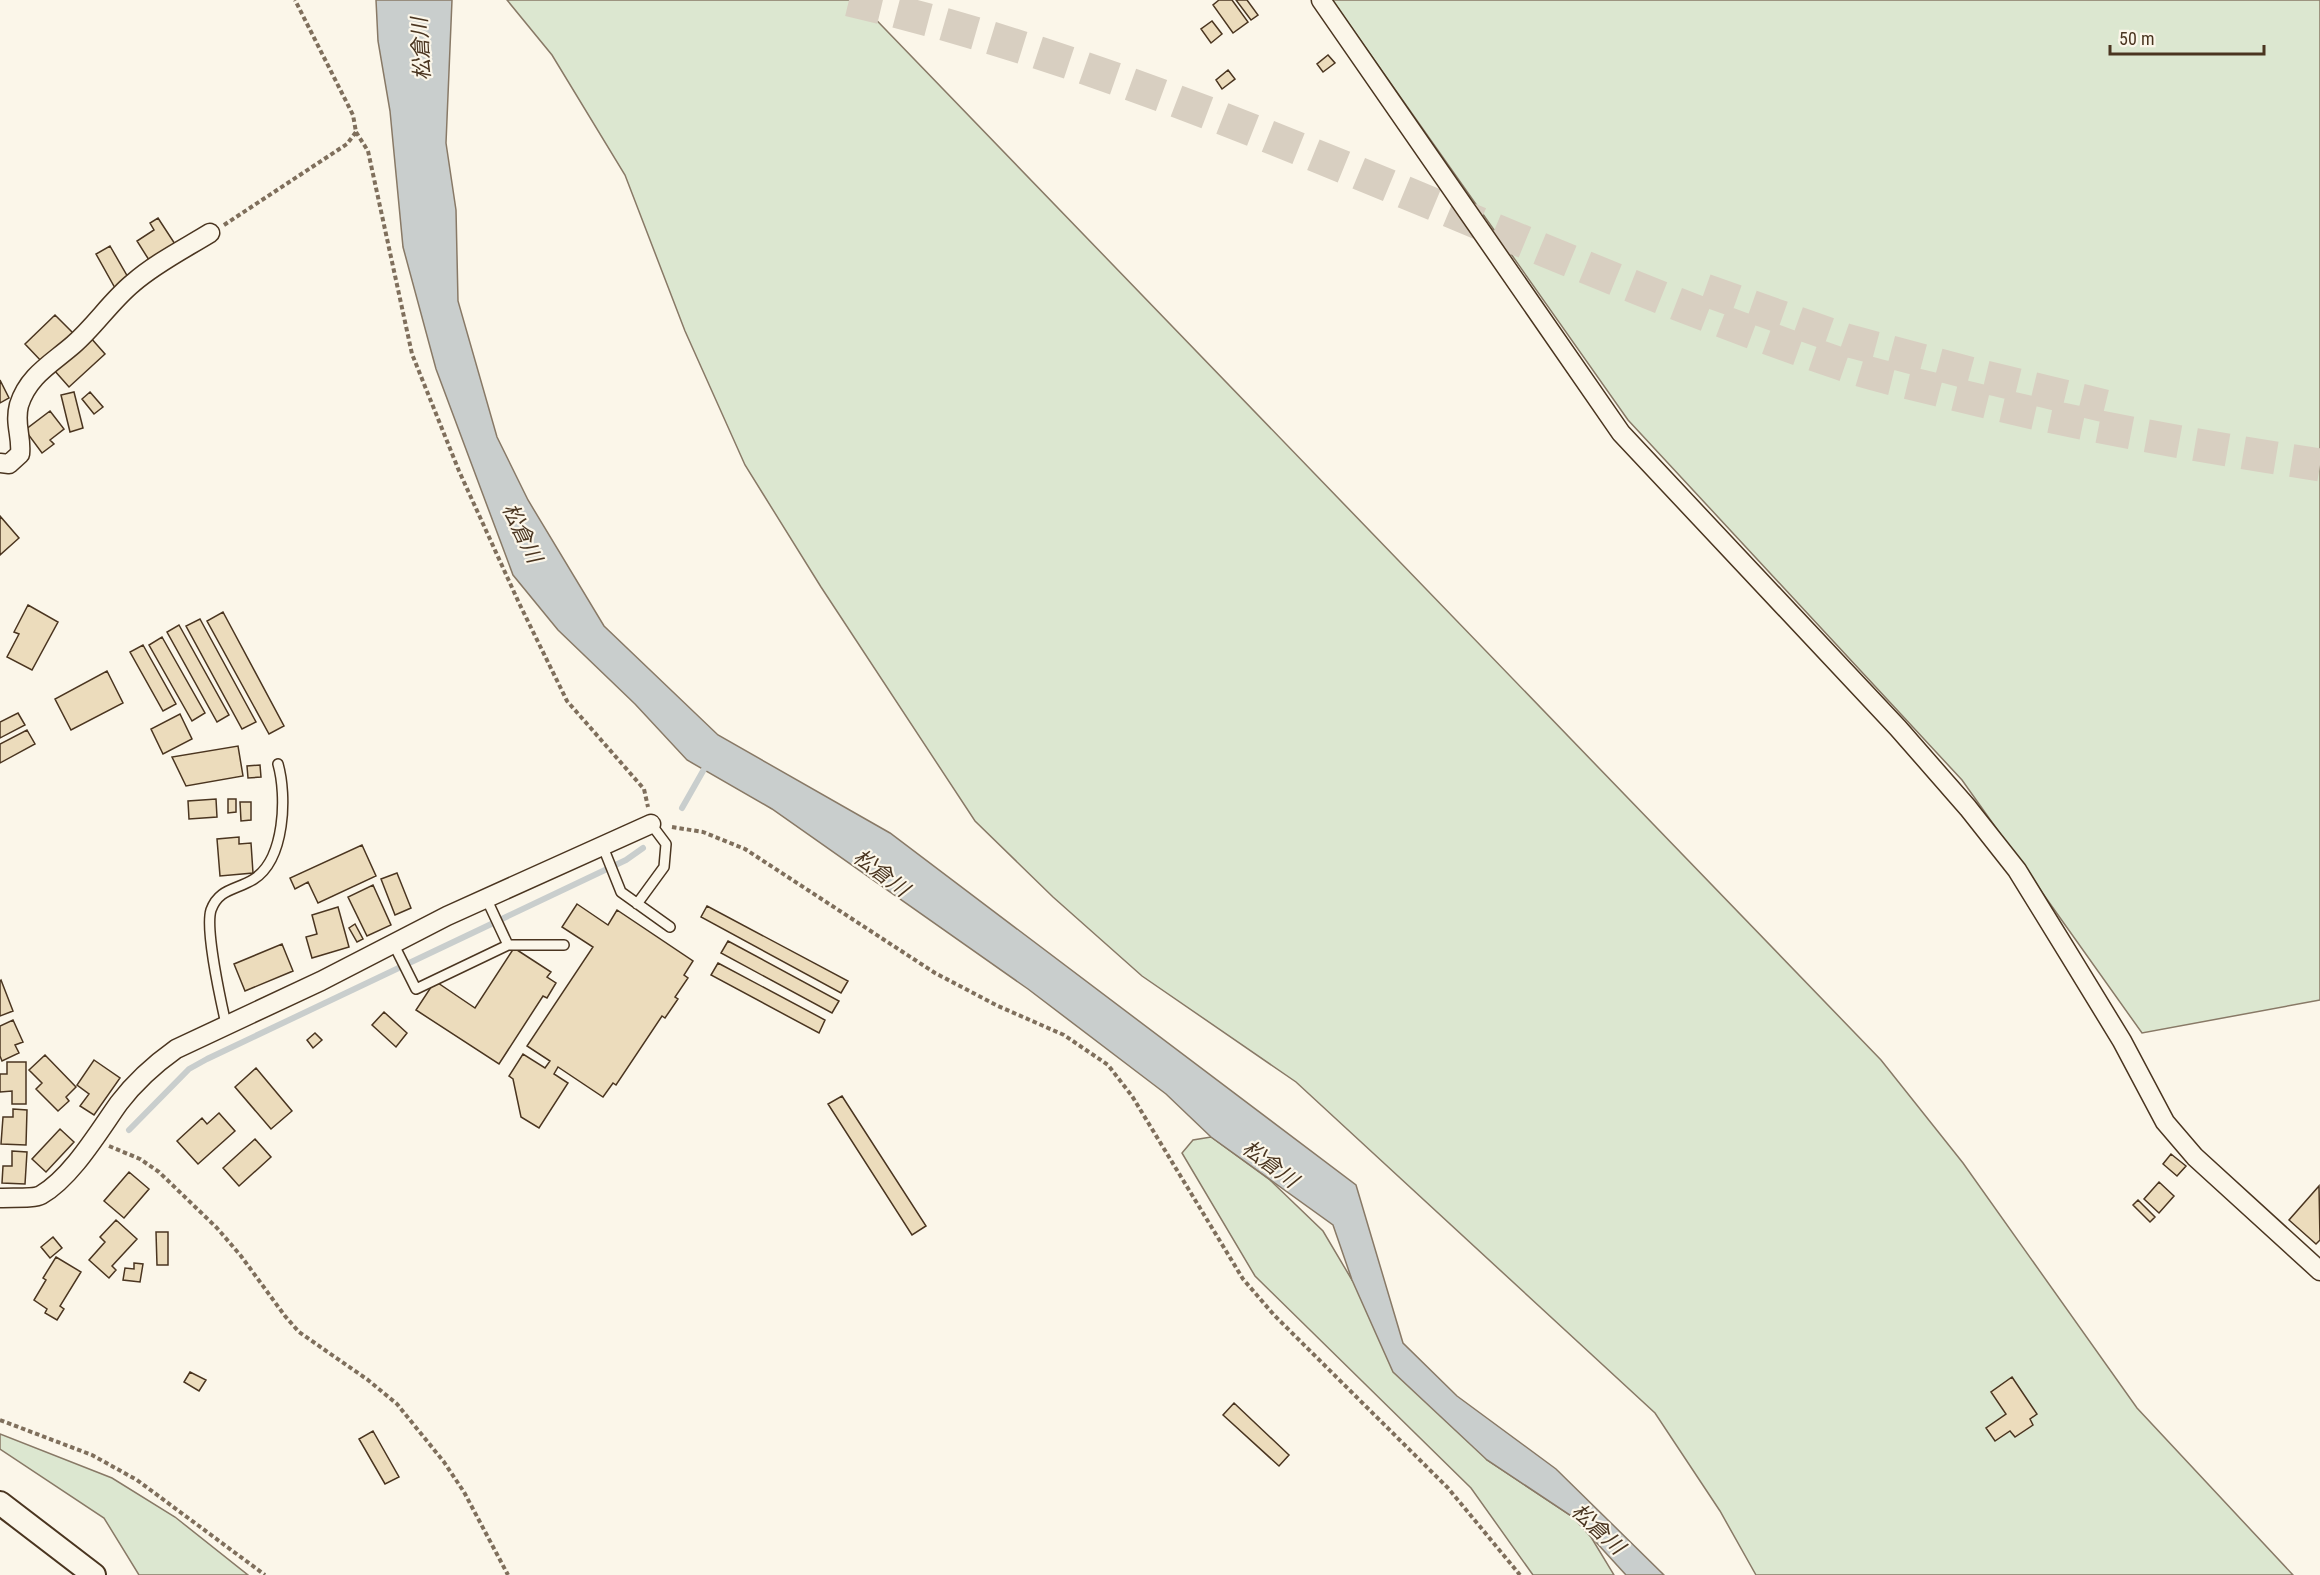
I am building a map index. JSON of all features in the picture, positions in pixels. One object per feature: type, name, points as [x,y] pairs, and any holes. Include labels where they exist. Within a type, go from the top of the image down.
[{"type":"street","points":[[1321,0],[1621,433],[1898,728],[1968,808],[2017,870],[2122,1041],[2165,1122],[2195,1157],[2320,1271]]},
{"type":"street","points":[[0,463],[9,464],[20,454],[21,446],[16,419],[20,404],[39,371],[80,338],[132,283],[164,260],[210,233]]},
{"type":"street","points":[[0,1197],[40,1196],[63,1176],[95,1140],[130,1088],[160,1060],[176,1049],[226,1024],[605,854],[651,824]]},
{"type":"street","points":[[0,1503],[94,1575]]},
{"type":"lane","points":[[226,1024],[214,962],[209,918],[219,897],[233,887],[244,884],[261,874],[273,853],[278,840],[283,801],[282,778],[278,764]]},
{"type":"lane","points":[[637,904],[664,867],[666,844],[651,824]]},
{"type":"lane","points":[[605,854],[621,892],[670,927]]},
{"type":"lane","points":[[489,905],[508,945]]},
{"type":"lane","points":[[395,949],[416,989],[508,945],[564,945]]},
{"type":"path","points":[[295,0],[352,115],[356,132],[368,151],[412,354],[459,471],[567,701],[644,789],[651,824],[703,832],[745,849],[935,973],[999,1006],[1064,1035],[1108,1065],[1132,1096],[1243,1279],[1274,1315],[1448,1488],[1520,1575]]},
{"type":"path","points":[[210,233],[347,144],[356,132]]},
{"type":"path","points":[[95,1140],[140,1159],[159,1172],[241,1256],[299,1332],[368,1380],[397,1404],[438,1454],[464,1491],[508,1575]]},
{"type":"path","points":[[0,1420],[92,1455],[137,1480],[265,1575]]},
{"type":"green space","points":[[507,0],[857,0],[1881,1060],[1963,1163],[2137,1408],[2293,1575],[1756,1575],[1720,1511],[1655,1413],[1296,1082],[1142,976],[1053,897],[975,821],[821,587],[745,465],[685,331],[625,175],[552,55]]},
{"type":"green space","points":[[1332,0],[2320,0],[2320,1000],[2142,1033],[1962,780],[1628,420]]},
{"type":"green space","points":[[1211,1137],[1270,1180],[1323,1231],[1352,1280],[1487,1460],[1573,1517],[1591,1537],[1614,1575],[1533,1575],[1471,1488],[1255,1276],[1182,1153],[1193,1140]]},
{"type":"green space","points":[[0,1434],[112,1478],[175,1517],[248,1575],[139,1575],[104,1518],[0,1449]]},
{"type":"water","name":"松倉川","points":[[376,0],[452,0],[446,143],[456,210],[458,301],[497,437],[528,500],[604,626],[718,735],[890,833],[1356,1185],[1403,1343],[1457,1396],[1556,1469],[1664,1575],[1626,1575],[1573,1517],[1487,1460],[1393,1372],[1352,1280],[1333,1225],[1211,1137],[1166,1094],[1028,989],[772,809],[687,760],[635,704],[558,630],[513,575],[436,369],[403,247],[390,111],[378,41]]},
{"type":"building","points":[[1219,0],[1232,0],[1248,22],[1233,33],[1213,5]]},
{"type":"building","points":[[1236,0],[1247,0],[1258,15],[1251,20]]},
{"type":"building","points":[[1212,21],[1222,34],[1211,43],[1201,29]]},
{"type":"building","points":[[1328,55],[1335,63],[1323,72],[1317,64]]},
{"type":"building","points":[[1228,70],[1235,79],[1222,89],[1216,80]]},
{"type":"building","points":[[158,218],[175,244],[149,260],[137,241],[154,230],[150,223]]},
{"type":"building","points":[[110,246],[129,279],[115,288],[96,254]]},
{"type":"building","points":[[55,315],[73,333],[43,363],[25,344]]},
{"type":"building","points":[[90,337],[105,354],[69,387],[54,370]]},
{"type":"building","points":[[0,380],[9,398],[0,403]]},
{"type":"building","points":[[74,392],[83,428],[70,432],[61,395]]},
{"type":"building","points":[[90,392],[103,407],[94,414],[82,399]]},
{"type":"building","points":[[50,411],[64,429],[50,440],[54,444],[42,453],[25,430]]},
{"type":"building","points":[[0,516],[19,538],[0,555]]},
{"type":"building","points":[[28,605],[58,622],[32,670],[7,657],[19,634],[14,632]]},
{"type":"building","points":[[223,612],[284,726],[269,734],[207,621]]},
{"type":"building","points":[[200,619],[256,722],[242,729],[186,626]]},
{"type":"building","points":[[179,625],[229,715],[217,722],[167,632]]},
{"type":"building","points":[[162,637],[205,713],[192,721],[149,645]]},
{"type":"building","points":[[143,645],[176,704],[163,711],[130,652]]},
{"type":"building","points":[[107,671],[123,703],[71,730],[55,699]]},
{"type":"building","points":[[18,713],[25,725],[0,738],[0,722]]},
{"type":"building","points":[[180,714],[192,739],[163,754],[151,729]]},
{"type":"building","points":[[27,730],[35,744],[0,763],[0,744]]},
{"type":"building","points":[[238,746],[243,776],[186,786],[172,757]]},
{"type":"building","points":[[260,765],[261,777],[248,778],[247,766]]},
{"type":"building","points":[[216,799],[217,817],[189,819],[188,801]]},
{"type":"building","points":[[228,799],[236,799],[236,812],[228,813]]},
{"type":"building","points":[[240,802],[251,802],[251,820],[241,821]]},
{"type":"building","points":[[239,837],[239,844],[251,843],[253,873],[220,876],[217,839]]},
{"type":"building","points":[[362,845],[376,876],[318,903],[308,882],[295,889],[290,878]]},
{"type":"building","points":[[397,873],[411,908],[395,915],[381,879]]},
{"type":"building","points":[[373,885],[391,925],[367,936],[348,897]]},
{"type":"building","points":[[577,904],[608,925],[617,910],[693,961],[684,975],[688,978],[675,997],[678,999],[665,1018],[662,1016],[616,1085],[613,1083],[603,1097],[558,1067],[554,1074],[568,1083],[539,1128],[521,1117],[513,1079],[509,1076],[523,1054],[545,1068],[550,1061],[527,1046],[593,947],[562,927]]},
{"type":"building","points":[[707,906],[848,981],[841,993],[701,917]]},
{"type":"building","points":[[338,907],[349,947],[312,958],[306,937],[317,934],[312,915]]},
{"type":"building","points":[[355,924],[363,939],[357,942],[349,928]]},
{"type":"building","points":[[728,941],[839,1001],[832,1013],[721,953]]},
{"type":"building","points":[[282,944],[293,971],[245,991],[234,964]]},
{"type":"building","points":[[514,948],[551,972],[547,977],[556,983],[547,998],[543,996],[499,1064],[416,1010],[435,981],[475,1008]]},
{"type":"building","points":[[718,963],[825,1020],[819,1033],[711,975]]},
{"type":"building","points":[[0,981],[13,1011],[0,1016]]},
{"type":"building","points":[[384,1012],[407,1033],[396,1047],[372,1025]]},
{"type":"building","points":[[13,1020],[23,1042],[15,1045],[19,1053],[2,1061],[0,1026]]},
{"type":"building","points":[[315,1033],[322,1040],[313,1048],[307,1040]]},
{"type":"building","points":[[45,1055],[76,1087],[66,1097],[69,1101],[58,1111],[36,1089],[42,1083],[29,1070]]},
{"type":"building","points":[[94,1060],[120,1078],[94,1115],[80,1106],[89,1094],[77,1085]]},
{"type":"building","points":[[7,1062],[26,1062],[26,1104],[12,1104],[12,1091],[0,1092],[0,1074],[7,1074]]},
{"type":"building","points":[[256,1068],[292,1111],[271,1129],[235,1087]]},
{"type":"building","points":[[842,1096],[926,1226],[912,1235],[828,1104]]},
{"type":"building","points":[[13,1109],[27,1110],[26,1145],[1,1144],[3,1117],[13,1117]]},
{"type":"building","points":[[219,1113],[235,1131],[198,1164],[177,1141],[202,1118],[207,1124]]},
{"type":"building","points":[[60,1129],[74,1142],[46,1172],[32,1159]]},
{"type":"building","points":[[255,1139],[271,1157],[239,1186],[223,1168]]},
{"type":"building","points":[[12,1151],[27,1152],[25,1184],[2,1183],[3,1166],[12,1166]]},
{"type":"building","points":[[2171,1154],[2186,1166],[2177,1176],[2163,1164]]},
{"type":"building","points":[[129,1172],[149,1189],[124,1218],[104,1201]]},
{"type":"building","points":[[2159,1182],[2174,1196],[2159,1213],[2144,1199]]},
{"type":"building","points":[[2319,1186],[2320,1240],[2316,1244],[2289,1220]]},
{"type":"building","points":[[2138,1200],[2155,1217],[2150,1222],[2133,1205]]},
{"type":"building","points":[[116,1220],[137,1239],[112,1266],[116,1270],[109,1278],[89,1260],[105,1242],[100,1237]]},
{"type":"building","points":[[156,1232],[168,1232],[168,1265],[157,1265]]},
{"type":"building","points":[[53,1237],[62,1248],[50,1258],[41,1247]]},
{"type":"building","points":[[56,1257],[81,1272],[60,1306],[64,1309],[57,1320],[45,1313],[47,1309],[34,1300],[46,1280],[43,1278]]},
{"type":"building","points":[[134,1263],[143,1264],[140,1282],[123,1280],[125,1268],[134,1269]]},
{"type":"building","points":[[190,1372],[206,1380],[199,1391],[184,1382]]},
{"type":"building","points":[[2012,1377],[2037,1414],[2030,1419],[2033,1425],[2015,1437],[2010,1431],[1995,1441],[1986,1428],[2006,1414],[1991,1392]]},
{"type":"building","points":[[1234,1403],[1289,1455],[1279,1466],[1223,1415]]},
{"type":"building","points":[[373,1431],[399,1477],[385,1484],[359,1439]]},
{"type":"waterway","points":[[682,808],[707,764]]},
{"type":"waterway","points":[[129,1130],[189,1069],[207,1059],[626,860],[643,848]]},
{"type":"tunnel","points":[[849,0],[977,34],[1103,74],[1349,169],[1594,271],[1717,319],[1853,368],[1985,402],[2080,423],[2320,465]]},
{"type":"tunnel","points":[[1705,290],[1846,340],[2105,406]]}]
